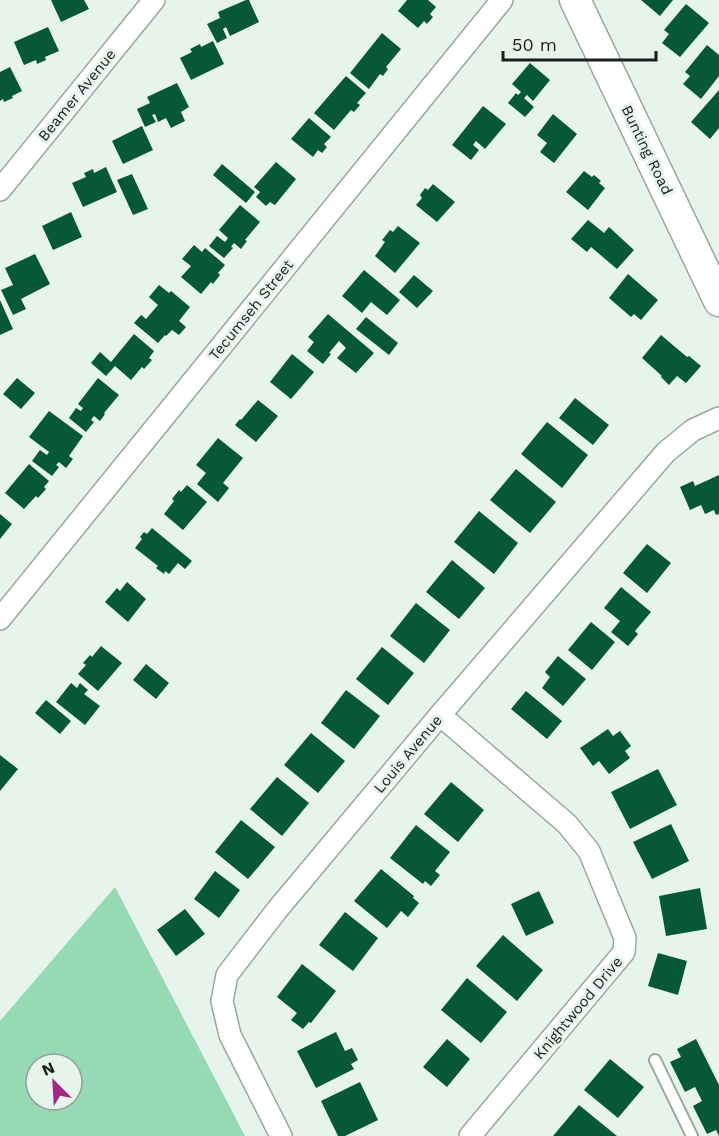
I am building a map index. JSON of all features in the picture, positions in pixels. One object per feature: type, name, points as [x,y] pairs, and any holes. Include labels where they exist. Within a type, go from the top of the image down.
[{"type":"main road","name":"Bunting Road","points":[[575,0],[719,301]]},
{"type":"street","name":"Beamer Avenue","points":[[0,190],[154,0]]},
{"type":"street","name":"Tecumseh Street","points":[[0,620],[502,0]]},
{"type":"street","name":"Louis Avenue","points":[[281,1136],[230,1035],[222,1001],[227,975],[277,910],[440,715],[666,452],[693,430],[719,418]]},
{"type":"street","name":"Knightwood Drive","points":[[440,715],[567,824],[589,851],[625,938],[624,952],[470,1136]]},
{"type":"lane","points":[[655,1060],[692,1136]]},
{"type":"green space","points":[[115,887],[245,1136],[0,1136],[0,1021]]},
{"type":"building","points":[[51,0],[84,0],[89,9],[61,22]]},
{"type":"building","points":[[249,0],[259,22],[230,36],[226,27],[223,29],[227,38],[217,43],[207,24],[220,18],[218,12]]},
{"type":"building","points":[[407,0],[428,0],[436,7],[430,14],[433,17],[427,24],[424,21],[418,28],[398,11]]},
{"type":"building","points":[[641,0],[673,0],[660,16]]},
{"type":"building","points":[[686,4],[709,23],[680,57],[662,43],[669,34],[664,30]]},
{"type":"building","points":[[48,27],[59,51],[45,57],[46,60],[37,64],[36,60],[24,65],[14,42]]},
{"type":"building","points":[[382,33],[401,49],[386,67],[388,69],[383,76],[380,74],[369,89],[350,73]]},
{"type":"building","points":[[213,41],[224,64],[191,80],[180,58],[192,52],[190,49]]},
{"type":"building","points":[[707,45],[719,55],[719,76],[701,99],[683,84],[690,76],[685,72]]},
{"type":"building","points":[[530,63],[550,80],[533,101],[527,95],[524,98],[534,107],[525,117],[508,103],[516,93],[518,95],[521,92],[512,84]]},
{"type":"building","points":[[10,67],[22,91],[4,102],[3,99],[0,101],[0,72]]},
{"type":"building","points":[[346,76],[366,93],[357,103],[360,105],[354,112],[351,110],[334,130],[314,113]]},
{"type":"building","points":[[177,83],[189,107],[181,112],[185,121],[171,128],[166,118],[158,122],[155,114],[152,115],[156,122],[145,127],[137,109],[150,103],[147,97]]},
{"type":"building","points":[[719,90],[719,128],[710,139],[691,122]]},
{"type":"building","points":[[483,106],[506,124],[485,149],[476,141],[473,145],[479,150],[471,160],[452,145]]},
{"type":"building","points":[[553,114],[577,134],[554,163],[540,152],[547,143],[537,135]]},
{"type":"building","points":[[309,118],[331,137],[324,144],[327,147],[322,153],[318,150],[313,157],[291,139]]},
{"type":"building","points":[[142,126],[153,150],[123,164],[112,141]]},
{"type":"building","points":[[276,162],[296,179],[275,205],[270,202],[266,206],[256,197],[260,192],[254,187]]},
{"type":"building","points":[[222,164],[255,192],[246,203],[213,175]]},
{"type":"building","points":[[106,167],[117,192],[83,207],[72,183],[86,177],[84,173],[93,169],[94,173]]},
{"type":"building","points":[[584,171],[592,177],[594,175],[605,188],[588,210],[566,192]]},
{"type":"building","points":[[132,174],[148,209],[133,215],[117,180]]},
{"type":"building","points":[[433,184],[455,202],[437,222],[416,205],[422,198],[420,195],[425,188],[428,190]]},
{"type":"building","points":[[240,205],[260,222],[245,240],[247,241],[241,249],[234,243],[231,247],[233,248],[224,258],[209,246],[217,236],[225,242],[228,238],[219,230]]},
{"type":"building","points":[[71,212],[82,237],[53,250],[42,226]]},
{"type":"building","points":[[588,220],[604,233],[609,227],[634,250],[617,269],[591,247],[587,252],[571,239]]},
{"type":"building","points":[[398,226],[420,243],[395,273],[375,256],[385,242],[382,240],[390,230],[393,232]]},
{"type":"building","points":[[194,245],[202,252],[205,248],[225,265],[213,284],[211,282],[201,294],[181,277],[191,266],[182,259]]},
{"type":"building","points":[[35,254],[50,284],[21,299],[26,309],[13,315],[1,290],[13,285],[5,268]]},
{"type":"building","points":[[364,270],[400,300],[387,315],[371,302],[362,313],[342,296]]},
{"type":"building","points":[[628,274],[658,300],[641,320],[634,314],[631,317],[609,298]]},
{"type":"building","points":[[414,275],[433,291],[417,308],[399,292]]},
{"type":"building","points":[[159,285],[169,293],[171,291],[190,307],[179,321],[186,327],[179,335],[172,330],[158,343],[134,323],[141,315],[146,319],[158,305],[149,297]]},
{"type":"building","points":[[0,300],[13,329],[0,335]]},
{"type":"building","points":[[328,314],[374,353],[356,373],[337,358],[346,348],[339,341],[323,364],[307,351],[314,342],[308,337]]},
{"type":"building","points":[[366,317],[398,343],[389,355],[356,329]]},
{"type":"building","points":[[134,334],[154,351],[149,358],[152,360],[144,369],[142,367],[131,380],[115,366],[106,376],[91,363],[100,352],[111,362]]},
{"type":"building","points":[[661,335],[701,366],[686,383],[677,376],[669,385],[642,358]]},
{"type":"building","points":[[292,354],[314,372],[291,399],[270,382]]},
{"type":"building","points":[[17,378],[35,393],[21,409],[3,394]]},
{"type":"building","points":[[98,378],[119,395],[100,421],[94,416],[91,420],[94,422],[86,432],[69,418],[76,408],[81,411],[83,408],[78,404]]},
{"type":"building","points":[[575,398],[609,425],[593,445],[559,418]]},
{"type":"building","points":[[258,400],[278,416],[256,442],[235,425]]},
{"type":"building","points":[[49,411],[83,436],[69,456],[73,459],[66,468],[59,462],[56,465],[59,467],[52,476],[32,461],[40,450],[47,455],[49,452],[29,437]]},
{"type":"building","points":[[547,422],[588,455],[562,488],[521,454]]},
{"type":"building","points":[[218,438],[243,458],[223,483],[229,488],[218,502],[197,484],[206,473],[196,465]]},
{"type":"building","points":[[29,464],[49,481],[44,487],[46,489],[38,498],[36,496],[24,509],[5,493]]},
{"type":"building","points":[[516,469],[556,502],[530,533],[490,500]]},
{"type":"building","points":[[719,475],[719,514],[716,515],[714,510],[705,514],[701,505],[690,510],[680,487],[693,481],[695,486]]},
{"type":"building","points":[[187,485],[207,502],[183,530],[164,514],[179,490],[181,492]]},
{"type":"building","points":[[479,511],[518,543],[494,574],[454,542]]},
{"type":"building","points":[[0,514],[12,524],[0,539]]},
{"type":"building","points":[[152,528],[192,561],[185,569],[178,563],[169,574],[165,571],[164,574],[156,568],[158,566],[135,548],[144,532],[147,534]]},
{"type":"building","points":[[647,544],[671,563],[647,593],[623,573]]},
{"type":"building","points":[[452,560],[485,588],[459,619],[426,592]]},
{"type":"building","points":[[127,582],[146,599],[128,622],[105,602],[117,588],[120,591]]},
{"type":"building","points":[[621,587],[651,612],[635,631],[638,634],[628,646],[611,632],[620,621],[604,608]]},
{"type":"building","points":[[416,603],[450,630],[424,663],[390,636]]},
{"type":"building","points":[[591,622],[615,642],[592,670],[568,650]]},
{"type":"building","points":[[101,646],[122,663],[98,691],[78,674],[86,665],[83,663],[90,655],[92,657]]},
{"type":"building","points":[[382,647],[414,673],[388,705],[356,679]]},
{"type":"building","points":[[558,656],[586,679],[563,706],[542,688],[550,677],[545,672]]},
{"type":"building","points":[[146,664],[169,683],[156,699],[133,680]]},
{"type":"building","points":[[71,683],[77,688],[80,683],[88,690],[84,694],[100,706],[85,725],[56,702]]},
{"type":"building","points":[[346,690],[380,716],[354,749],[321,723]]},
{"type":"building","points":[[526,691],[562,721],[547,739],[511,709]]},
{"type":"building","points":[[46,700],[71,721],[60,734],[35,713]]},
{"type":"building","points":[[608,729],[613,736],[620,731],[631,746],[625,751],[630,758],[609,774],[599,761],[593,766],[580,748]]},
{"type":"building","points":[[311,733],[345,761],[318,793],[284,765]]},
{"type":"building","points":[[0,755],[18,769],[0,791]]},
{"type":"building","points":[[658,769],[677,805],[630,829],[611,792]]},
{"type":"building","points":[[277,777],[309,803],[282,836],[250,809]]},
{"type":"building","points":[[451,782],[484,810],[458,842],[424,814]]},
{"type":"building","points":[[241,820],[275,847],[248,879],[215,852]]},
{"type":"building","points":[[671,824],[689,861],[652,879],[633,842]]},
{"type":"building","points":[[416,825],[450,852],[435,871],[440,875],[431,886],[425,881],[423,884],[390,858]]},
{"type":"building","points":[[381,869],[414,896],[413,898],[419,903],[408,917],[401,911],[387,928],[354,901]]},
{"type":"building","points":[[215,871],[240,890],[219,918],[194,899]]},
{"type":"building","points":[[700,888],[707,929],[666,936],[659,896]]},
{"type":"building","points":[[539,891],[554,923],[526,936],[511,904]]},
{"type":"building","points":[[185,909],[205,934],[176,956],[157,930]]},
{"type":"building","points":[[345,912],[378,938],[353,971],[319,945]]},
{"type":"building","points":[[503,935],[543,970],[517,1001],[476,966]]},
{"type":"building","points":[[658,953],[687,961],[678,995],[648,986]]},
{"type":"building","points":[[302,964],[336,991],[311,1023],[309,1022],[303,1029],[291,1020],[297,1013],[277,997]]},
{"type":"building","points":[[467,978],[507,1012],[481,1043],[441,1010]]},
{"type":"building","points":[[336,1032],[345,1051],[352,1048],[358,1060],[351,1064],[354,1069],[316,1088],[297,1051]]},
{"type":"building","points":[[447,1039],[470,1059],[447,1087],[423,1067]]},
{"type":"building","points":[[696,1039],[719,1085],[719,1136],[716,1130],[707,1134],[693,1106],[702,1101],[695,1087],[685,1092],[670,1062],[681,1057],[677,1049]]},
{"type":"building","points":[[610,1059],[644,1087],[618,1118],[584,1090]]},
{"type":"building","points":[[360,1082],[378,1120],[345,1136],[338,1136],[321,1101]]},
{"type":"building","points":[[579,1105],[617,1136],[553,1136]]}]
